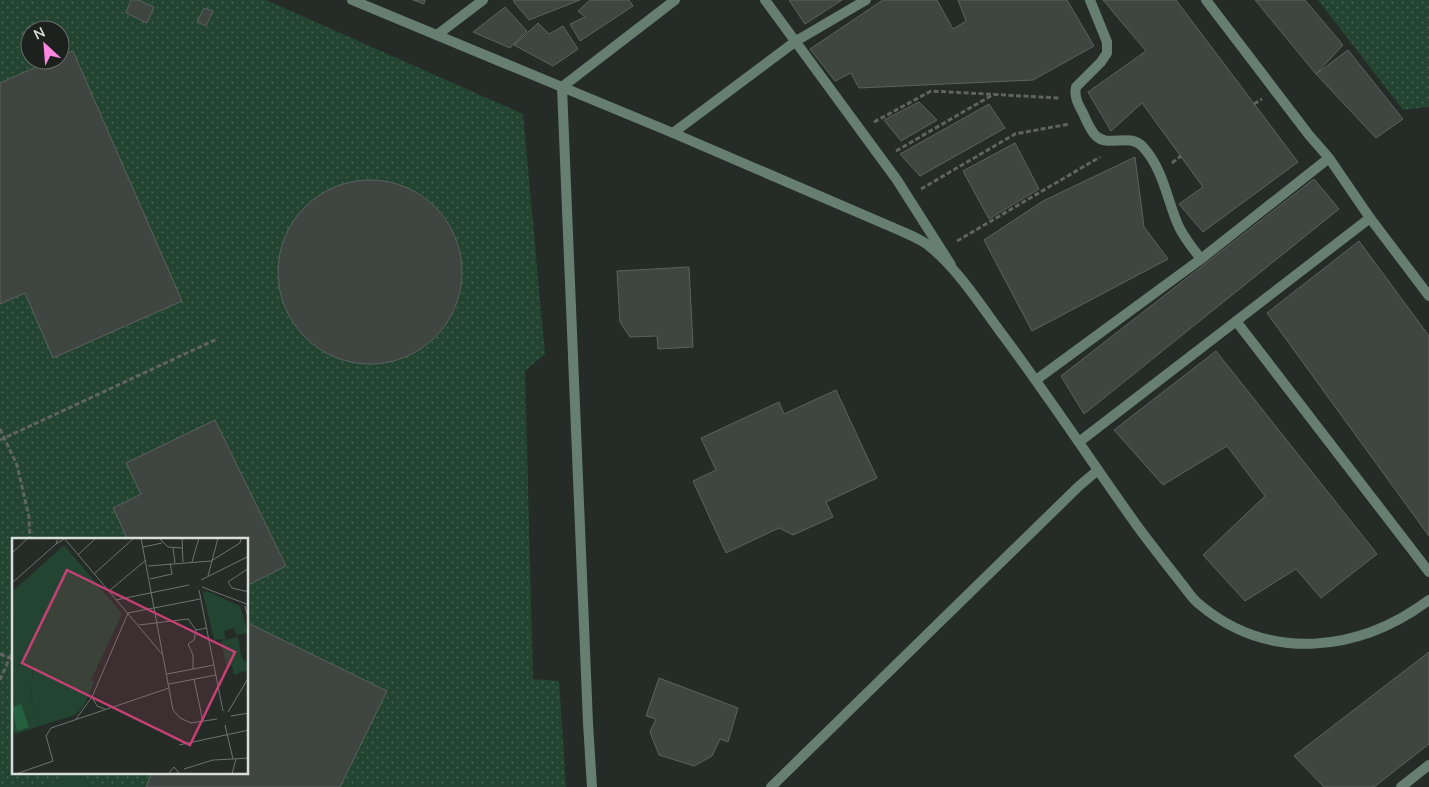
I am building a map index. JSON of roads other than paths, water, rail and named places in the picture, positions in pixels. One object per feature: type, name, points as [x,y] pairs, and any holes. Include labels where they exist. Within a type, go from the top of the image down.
[{"type":"street","points":[[437,34],[483,0]]},
{"type":"street","points":[[562,87],[675,0]]},
{"type":"street","points":[[765,0],[888,167],[943,249],[957,274],[1036,380],[1154,550],[1198,604],[1249,634],[1272,640],[1302,644],[1334,643],[1363,635],[1392,622],[1429,600]]},
{"type":"street","points":[[673,133],[796,41],[866,0]]},
{"type":"street","points":[[1090,0],[1107,42],[1107,53],[1076,88],[1076,98],[1096,136],[1111,141],[1136,141],[1142,146],[1160,172],[1179,227],[1187,242],[1202,259]]},
{"type":"street","points":[[1206,0],[1309,135],[1329,158],[1370,218],[1429,296]]},
{"type":"street","points":[[357,1],[901,231],[927,244],[957,274]]},
{"type":"street","points":[[562,87],[592,787]]},
{"type":"street","points":[[1036,380],[1202,259],[1329,158]]},
{"type":"street","points":[[1079,442],[1370,218]]},
{"type":"street","points":[[1236,321],[1429,572]]},
{"type":"street","points":[[771,787],[1079,486],[1098,470]]},
{"type":"street","points":[[1401,787],[1429,765]]}]
